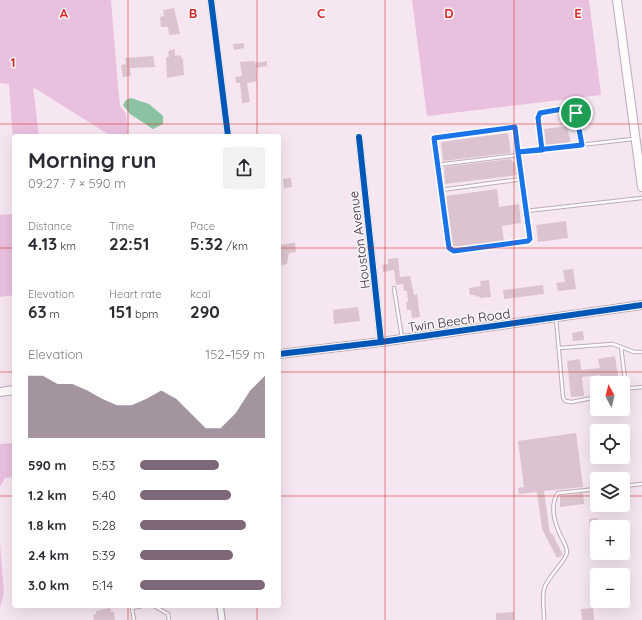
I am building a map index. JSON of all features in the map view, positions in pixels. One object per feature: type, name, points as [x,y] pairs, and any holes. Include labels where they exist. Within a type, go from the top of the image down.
[{"type":"street","points":[[211,0],[228,134]]},
{"type":"street","points":[[617,0],[642,186]]},
{"type":"street","name":"Houston Avenue","points":[[359,136],[381,342]]},
{"type":"street","name":"Twin Beech Road","points":[[281,354],[381,342],[642,306]]},
{"type":"street","points":[[0,392],[12,390]]},
{"type":"street","points":[[220,608],[222,620]]},
{"type":"lane","points":[[542,150],[538,118],[540,113],[568,108],[573,109],[576,113],[582,145]]},
{"type":"lane","points":[[515,127],[530,239],[528,241],[454,251],[449,248],[438,165],[434,138],[515,127]]},
{"type":"lane","points":[[438,165],[542,150],[636,139]]},
{"type":"lane","points":[[441,190],[522,179]]},
{"type":"lane","points":[[526,210],[642,198]]},
{"type":"lane","points":[[394,288],[402,339]]},
{"type":"lane","points":[[556,317],[563,397],[565,401],[572,402],[590,398]]},
{"type":"lane","points":[[559,348],[613,344],[634,352],[642,352]]},
{"type":"lane","points":[[621,346],[624,376]]},
{"type":"lane","points":[[630,388],[642,387]]},
{"type":"lane","points":[[630,485],[642,484]]},
{"type":"lane","points":[[544,620],[544,588],[554,570],[565,559],[567,553],[558,531],[553,509],[554,499],[558,494],[590,490]]},
{"type":"lane","points":[[132,608],[134,620]]},
{"type":"lane","points":[[158,608],[168,614],[169,620]]},
{"type":"shaded area","points":[[0,0],[111,0],[120,106],[126,114],[128,134],[108,134],[33,87],[39,134],[12,134],[9,84],[0,83]]},
{"type":"shaded area","points":[[412,0],[589,0],[601,95],[427,116]]},
{"type":"shaded area","points":[[131,98],[149,104],[163,116],[163,124],[153,129],[130,114],[123,105],[126,100]]},
{"type":"shaded area","points":[[12,214],[12,295],[0,297],[0,215]]},
{"type":"shaded area","points":[[12,443],[12,477],[5,478],[0,487],[0,444]]},
{"type":"shaded area","points":[[0,544],[4,593],[0,608]]},
{"type":"building","points":[[174,8],[180,34],[169,35],[168,27],[161,27],[160,17],[164,16],[163,10]]},
{"type":"building","points":[[244,43],[244,48],[234,50],[233,44]]},
{"type":"building","points":[[175,49],[175,56],[180,55],[183,60],[184,75],[167,78],[166,57],[169,57],[168,51]]},
{"type":"building","points":[[153,56],[155,67],[130,68],[131,76],[123,77],[121,65],[126,64],[125,58]]},
{"type":"building","points":[[255,61],[255,63],[267,61],[267,66],[256,68],[257,81],[247,83],[250,102],[242,103],[240,83],[236,83],[235,77],[242,76],[240,62]]},
{"type":"building","points":[[567,126],[571,143],[546,146],[544,129]]},
{"type":"building","points":[[508,133],[511,153],[443,161],[441,142]]},
{"type":"building","points":[[511,159],[512,162],[515,162],[517,175],[445,184],[444,167]]},
{"type":"building","points":[[291,178],[292,187],[284,188],[283,179]]},
{"type":"building","points":[[497,189],[499,207],[519,204],[521,223],[502,226],[504,242],[453,247],[446,196]]},
{"type":"building","points":[[566,221],[568,238],[538,242],[536,225]]},
{"type":"building","points":[[295,243],[296,252],[289,253],[287,264],[281,266],[281,245]]},
{"type":"building","points":[[398,258],[400,277],[410,276],[414,295],[417,294],[420,317],[412,318],[411,310],[407,310],[407,291],[404,291],[403,284],[396,285],[394,270],[383,272],[382,265],[388,264],[388,259]]},
{"type":"building","points":[[573,269],[576,289],[558,291],[556,283],[565,282],[563,270]]},
{"type":"building","points":[[489,280],[491,297],[480,298],[479,296],[475,297],[475,295],[470,295],[469,288],[481,286],[480,281]]},
{"type":"building","points":[[543,285],[544,294],[504,299],[503,290]]},
{"type":"building","points":[[358,307],[360,321],[334,324],[333,310]]},
{"type":"building","points":[[583,331],[584,340],[573,341],[572,333]]},
{"type":"building","points":[[615,356],[618,376],[600,375],[582,377],[584,396],[571,397],[567,361],[580,359],[581,370],[600,368],[598,359]]},
{"type":"building","points":[[576,433],[583,487],[544,491],[550,534],[552,533],[563,555],[557,558],[542,529],[537,492],[519,494],[518,488],[524,487],[518,441]]},
{"type":"building","points":[[583,493],[584,504],[560,507],[560,496]]},
{"type":"building","points":[[598,518],[598,520],[590,520],[590,529],[589,519]]},
{"type":"building","points":[[109,608],[111,609],[111,612],[114,612],[115,620],[94,620],[93,615],[96,614],[96,611]]},
{"type":"building","points":[[593,608],[594,620],[582,620],[581,609]]},
{"type":"building","points":[[514,612],[514,620],[496,620],[496,613]]},
{"type":"cycle path","points":[[211,0],[228,134]]},
{"type":"cycle path","points":[[359,137],[381,342]]},
{"type":"cycle path","points":[[281,354],[381,342],[642,305]]},
{"type":"route","points":[[576,113],[573,109],[568,108],[544,111],[540,113],[538,118],[542,150],[518,152],[530,239],[528,241],[454,251],[449,248],[434,138],[515,127],[518,152],[582,145],[576,113]]}]
